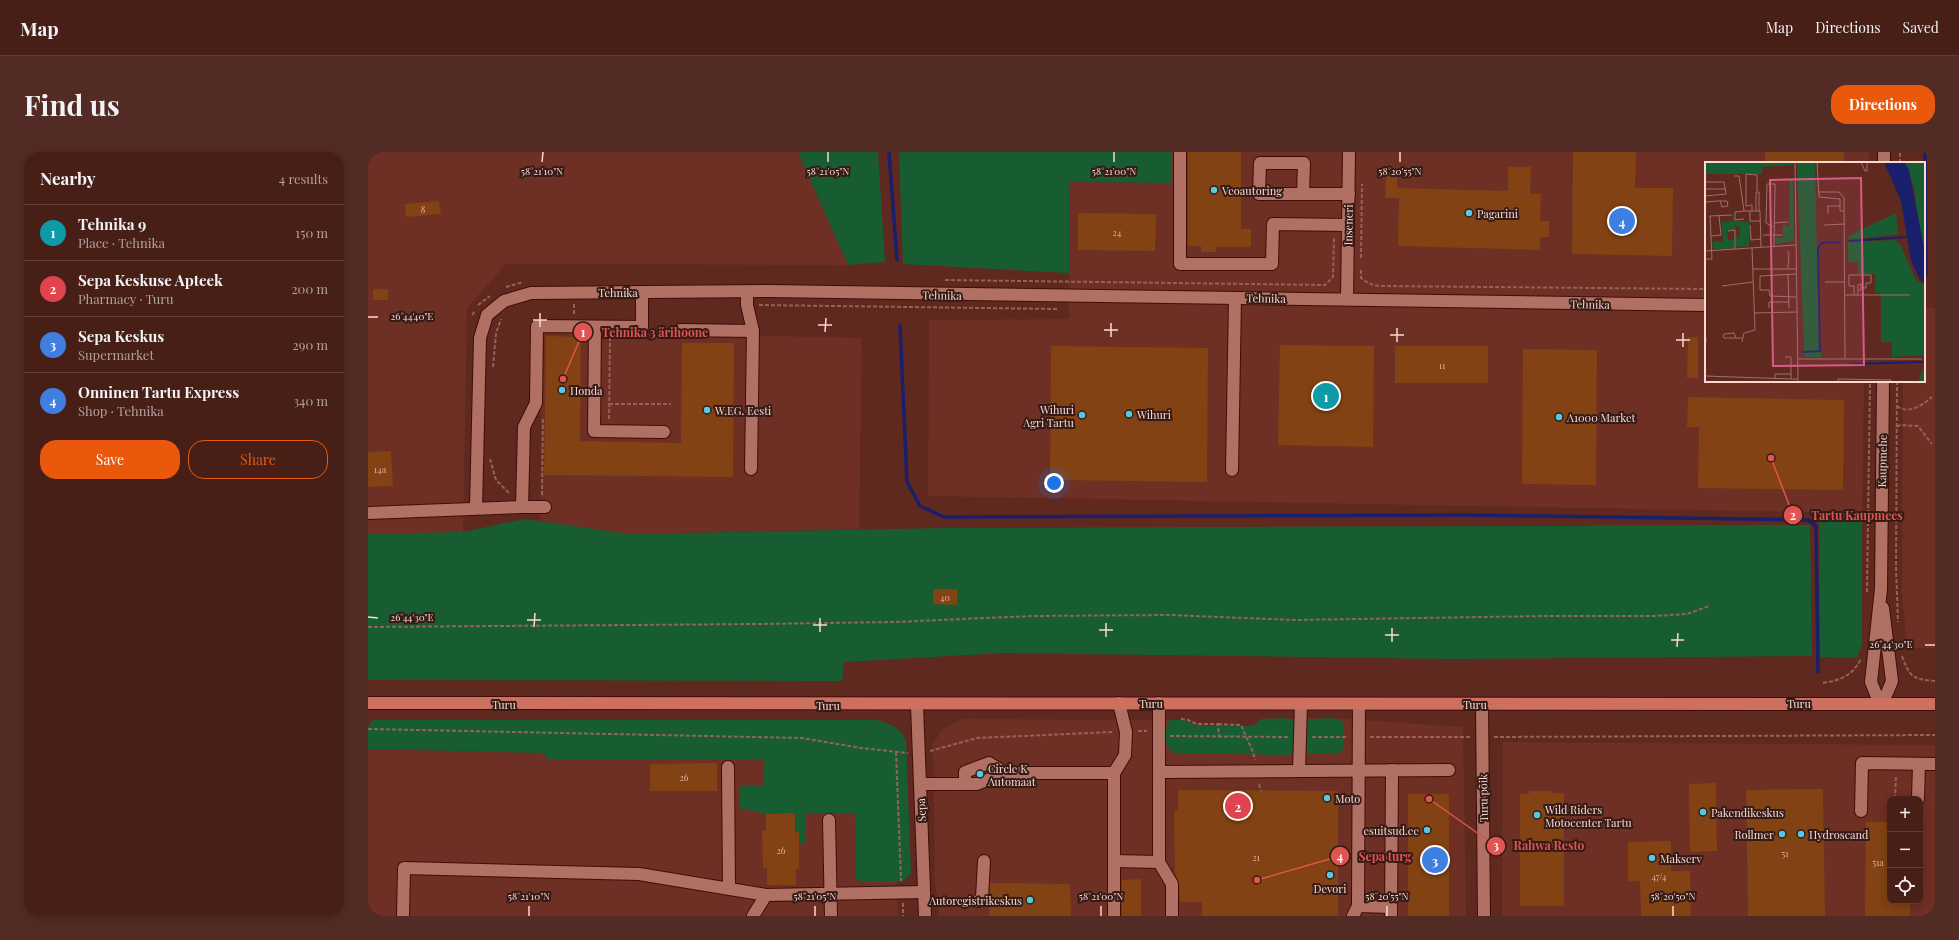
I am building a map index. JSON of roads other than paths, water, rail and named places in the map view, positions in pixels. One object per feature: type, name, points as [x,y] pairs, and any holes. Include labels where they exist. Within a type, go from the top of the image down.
[{"type":"main road","name":"Turu","points":[[368,703],[917,705],[1119,703],[1935,704]]},
{"type":"street","points":[[1180,152],[1180,264],[1272,264],[1273,224],[1348,225]]},
{"type":"street","name":"Inseneri","points":[[1347,299],[1349,152]]},
{"type":"street","points":[[1303,194],[1304,163],[1288,157],[1260,162],[1259,194],[1303,194],[1349,194]]},
{"type":"street","name":"Tehnika","points":[[476,508],[480,338],[487,315],[504,301],[531,292],[747,292],[1705,305]]},
{"type":"street","points":[[522,507],[524,427],[536,403],[537,326],[642,327],[642,292]]},
{"type":"street","points":[[747,292],[747,305],[753,331],[752,469]]},
{"type":"street","points":[[1232,470],[1235,298]]},
{"type":"street","points":[[596,327],[594,431],[664,432]]},
{"type":"street","points":[[680,330],[753,331]]},
{"type":"street","name":"Kaupmehe","points":[[1880,704],[1871,682],[1881,588],[1883,382]]},
{"type":"street","points":[[368,513],[476,508],[543,507]]},
{"type":"street","name":"Kaupmehe","points":[[1880,704],[1892,681],[1881,588]]},
{"type":"street","points":[[1114,916],[1114,773],[1125,756],[1126,732],[1119,703]]},
{"type":"street","points":[[1159,703],[1159,862],[1172,884],[1172,916]]},
{"type":"street","points":[[1299,771],[1301,704]]},
{"type":"street","points":[[1359,704],[1356,911],[1391,912],[1392,770]]},
{"type":"street","name":"Turu põik","points":[[1482,704],[1484,916]]},
{"type":"street","name":"Sepa","points":[[917,705],[925,916]]},
{"type":"street","points":[[1861,810],[1862,763],[1935,764]]},
{"type":"street","points":[[1918,796],[1919,764]]},
{"type":"street","points":[[728,767],[729,889]]},
{"type":"street","points":[[1160,772],[1449,770]]},
{"type":"street","points":[[920,784],[977,784],[1005,773],[1114,773]]},
{"type":"street","points":[[829,820],[831,916]]},
{"type":"street","points":[[978,901],[982,898],[984,861]]},
{"type":"street","points":[[1114,861],[1159,862]]},
{"type":"street","points":[[403,916],[404,868],[639,874],[766,895],[924,892]]},
{"type":"street","points":[[753,916],[766,895]]},
{"type":"waterway","points":[[889,152],[897,260]]},
{"type":"waterway","points":[[1925,152],[1926,275]]},
{"type":"waterway","points":[[900,326],[907,482],[920,506],[944,517],[1466,515],[1808,520],[1816,526],[1818,672]]},
{"type":"place","name":"Veoautoring","points":[[1214,190]]},
{"type":"place","name":"Pagarini","points":[[1469,213]]},
{"type":"place","name":"Onninen Tartu Express","points":[[1622,221]]},
{"type":"place","name":"Tehnika 3 ärihoone","points":[[563,379]]},
{"type":"place","name":"Honda","points":[[562,390]]},
{"type":"place","name":"Tehnika 9","points":[[1326,396]]},
{"type":"place","name":"W.EG. Eesti","points":[[707,410]]},
{"type":"place","name":"Wihuri","points":[[1129,414]]},
{"type":"place","name":"Wihuri Agri Tartu","points":[[1082,415]]},
{"type":"place","name":"A1000 Market","points":[[1559,417]]},
{"type":"place","name":"Tartu Kaupmees","points":[[1771,458]]},
{"type":"place","name":"Circle K Automaat","points":[[980,774]]},
{"type":"place","name":"Moto","points":[[1327,798]]},
{"type":"place","name":"Rahwa Resto","points":[[1429,799]]},
{"type":"place","name":"Sepa Keskuse Apteek","points":[[1238,806]]},
{"type":"place","name":"Pakendikeskus","points":[[1703,812]]},
{"type":"place","name":"Wild Riders Motocenter Tartu","points":[[1537,815]]},
{"type":"place","name":"esuitsud.ee","points":[[1427,830]]},
{"type":"place","name":"Rollmer","points":[[1782,834]]},
{"type":"place","name":"Hydroscand","points":[[1801,834]]},
{"type":"place","name":"Makserv","points":[[1652,858]]},
{"type":"place","name":"Sepa Keskus","points":[[1435,860]]},
{"type":"place","name":"Devori","points":[[1330,875]]},
{"type":"place","name":"Sepa turg","points":[[1257,880]]},
{"type":"place","name":"Autoregistrikeskus","points":[[1030,900]]}]
